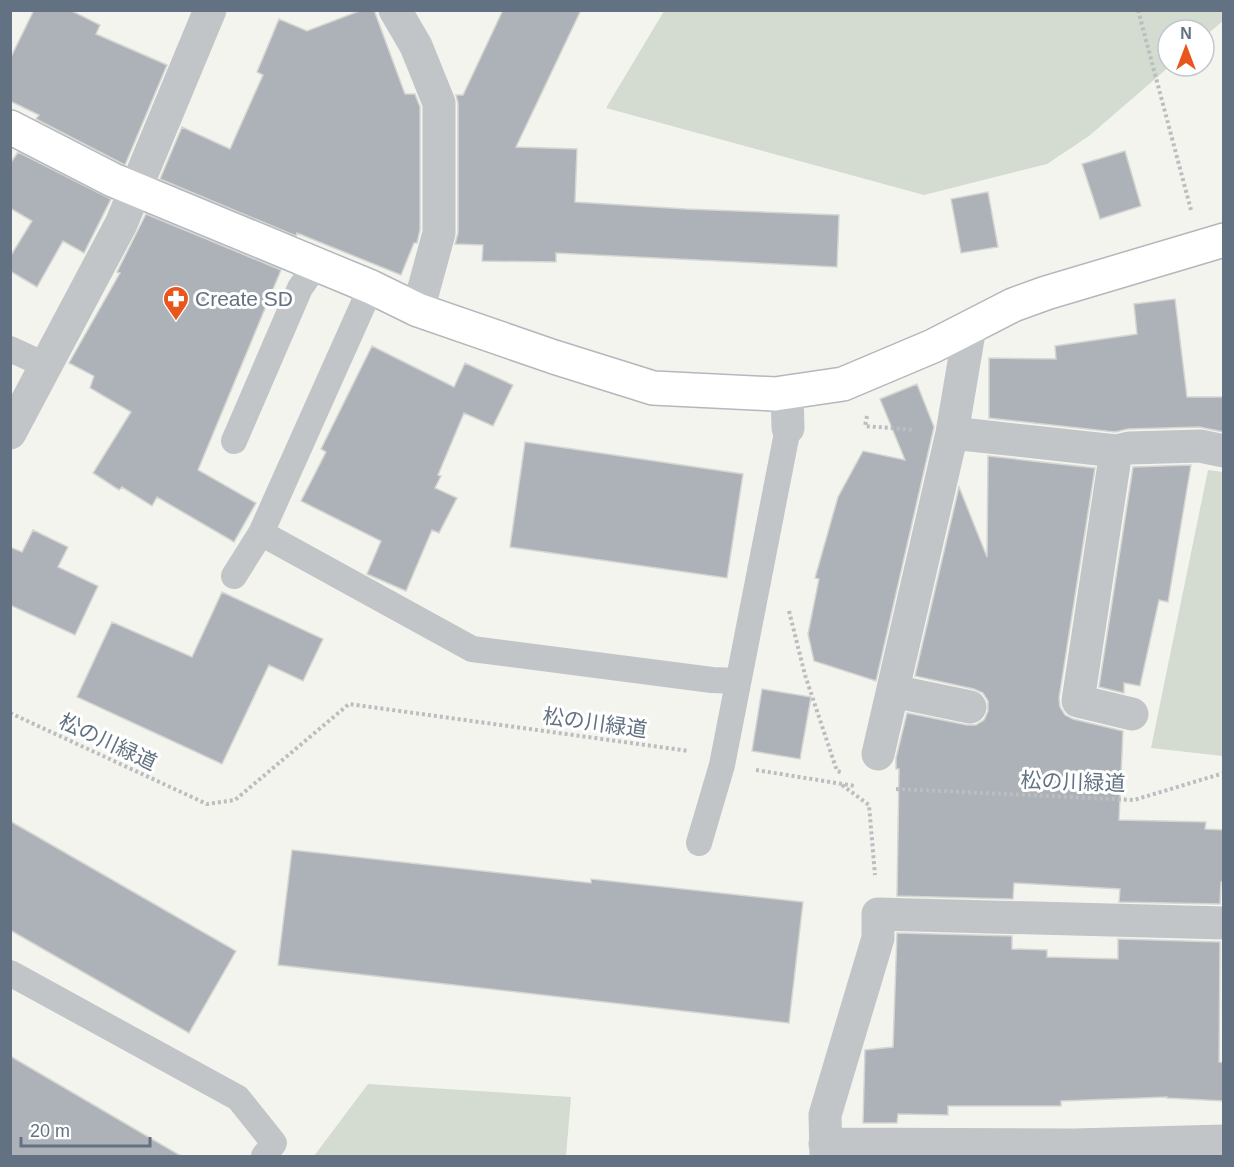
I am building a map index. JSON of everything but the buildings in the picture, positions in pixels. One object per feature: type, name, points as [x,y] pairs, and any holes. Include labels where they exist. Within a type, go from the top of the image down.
[{"type":"street","points":[[10,433],[121,224],[210,10]]},
{"type":"street","points":[[395,10],[416,46],[439,103],[439,233],[418,310]]},
{"type":"street","points":[[10,127],[113,180],[371,287],[418,310],[653,388],[775,394],[843,384],[933,346],[1013,305],[1212,243]]},
{"type":"street","points":[[878,754],[952,433],[970,327]]},
{"type":"street","points":[[787,392],[788,428]]},
{"type":"street","points":[[952,433],[1116,450],[1200,446],[1224,450]]},
{"type":"street","points":[[1116,450],[1078,701],[1132,714]]},
{"type":"street","points":[[893,691],[970,707]]},
{"type":"street","points":[[1224,923],[878,915],[878,938],[825,1116],[825,1150],[1224,1141]]},
{"type":"lane","points":[[234,441],[300,288],[316,265]]},
{"type":"lane","points":[[234,576],[261,533],[371,287]]},
{"type":"lane","points":[[10,349],[46,366]]},
{"type":"lane","points":[[699,843],[722,765],[788,428]]},
{"type":"lane","points":[[261,533],[472,649],[712,680],[738,681]]},
{"type":"lane","points":[[10,972],[238,1098],[274,1143],[264,1156]]},
{"type":"path","points":[[1138,10],[1212,243]]},
{"type":"path","points":[[874,371],[866,426],[952,433]]},
{"type":"path","points":[[787,604],[806,675],[837,771],[848,776]]},
{"type":"path","name":"松の川緑道","points":[[10,713],[207,804],[235,800],[349,704],[703,753],[722,765],[859,786]]},
{"type":"path","name":"松の川緑道","points":[[892,789],[1134,800],[1224,773]]},
{"type":"path","points":[[840,783],[869,805],[878,915]]},
{"type":"shaded area","points":[[1223,10],[1224,20],[1216,27],[1216,18],[1156,18],[1156,78],[1089,136],[1047,164],[924,195],[606,108],[664,11]]},
{"type":"shaded area","points":[[1208,470],[1223,472],[1223,756],[1151,748]]},
{"type":"shaded area","points":[[368,1084],[571,1097],[566,1156],[314,1156]]},
{"type":"place","name":"Create SD","points":[[176,322]]}]
